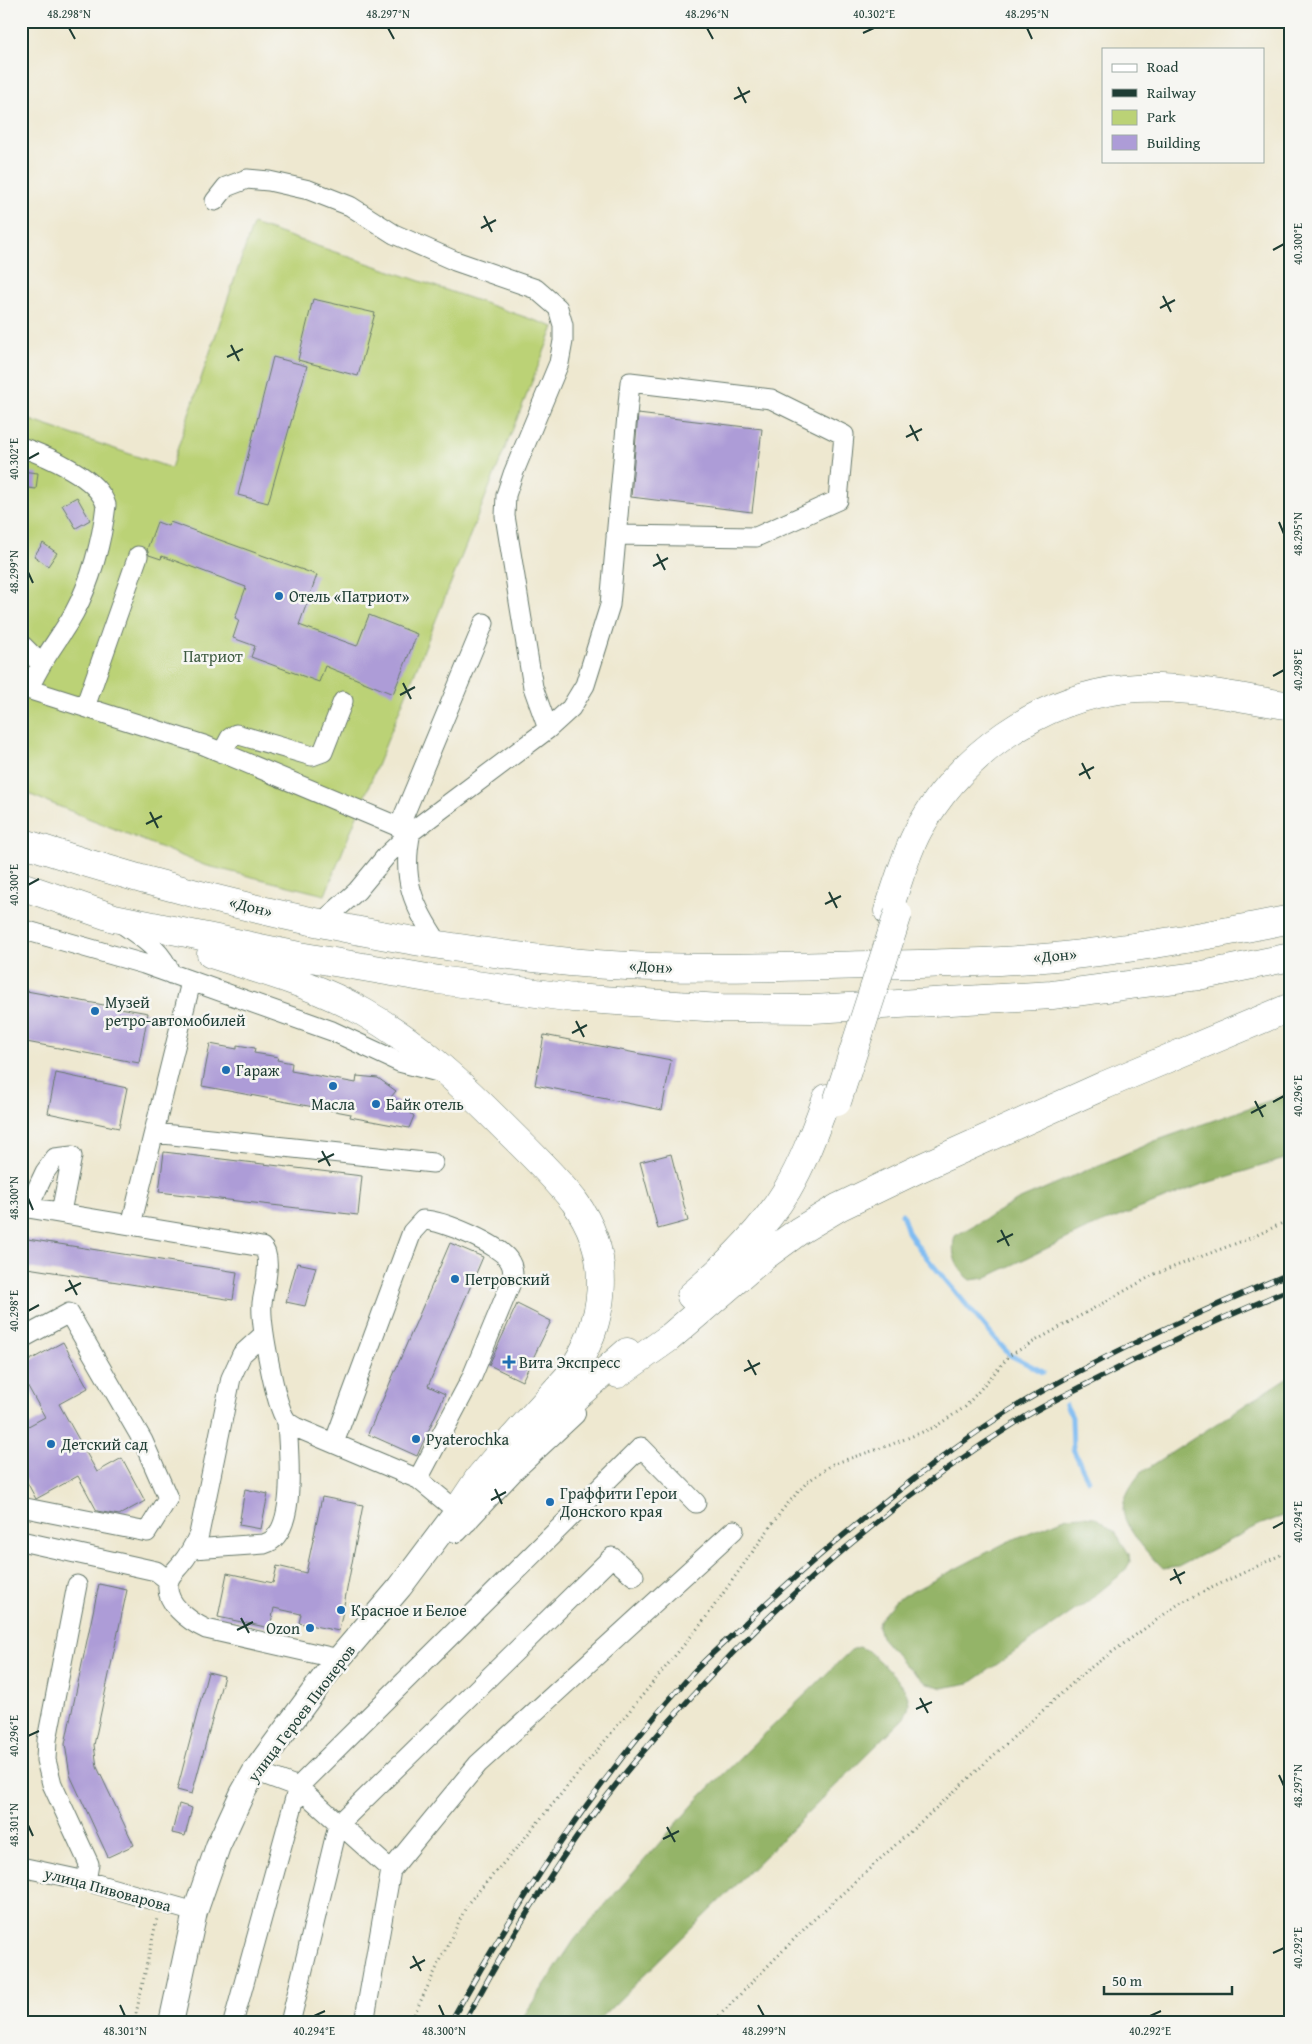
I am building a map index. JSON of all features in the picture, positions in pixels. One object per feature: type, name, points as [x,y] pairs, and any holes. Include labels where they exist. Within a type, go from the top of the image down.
[{"type":"highway","points":[[618,1374],[755,1246],[796,1198],[813,1165],[918,831],[946,788],[985,750],[1024,723],[1086,697],[1126,689],[1179,690],[1291,706]]},
{"type":"highway","points":[[893,913],[940,817],[958,794],[992,759],[1030,734],[1057,721],[1091,710],[1149,702],[1242,712],[1291,721]]},
{"type":"highway","name":"«Дон»","points":[[21,842],[121,873],[320,924],[439,944],[571,962],[720,969],[888,965],[1055,957],[1250,928],[1291,919]]},
{"type":"highway","points":[[21,886],[114,918],[165,939],[291,980],[362,1011],[404,1037],[449,1075],[551,1174],[574,1202],[583,1215],[598,1254],[602,1291],[591,1336],[580,1360],[568,1377],[479,1478],[461,1515]]},
{"type":"highway","points":[[1250,928],[1266,915],[1291,908]]},
{"type":"highway","points":[[114,918],[299,956],[439,980],[573,998],[720,1008],[814,1009],[1052,995],[1198,976],[1291,956]]},
{"type":"highway","points":[[618,1374],[669,1338],[762,1258],[799,1231],[839,1208],[918,1169],[1105,1085],[1291,1007]]},
{"type":"highway","points":[[461,1515],[544,1425],[699,1289],[748,1240],[786,1192],[832,1100]]},
{"type":"main road","name":"улица Героев Пионеров","points":[[171,2023],[195,1912],[218,1846],[238,1800],[255,1771],[339,1659],[461,1515],[618,1374]]},
{"type":"street","points":[[215,201],[226,187],[247,179],[269,180],[309,190],[350,206],[394,234],[455,261],[536,289],[558,308],[563,325],[563,341],[559,363],[513,474],[506,494],[505,516],[533,687],[548,728]]},
{"type":"street","points":[[405,830],[548,728],[571,708],[585,685],[610,606],[616,535],[630,382],[771,399],[844,435],[838,500],[756,537],[616,535]]},
{"type":"street","points":[[21,447],[54,461],[89,481],[104,497],[106,505],[93,564],[75,612],[25,688],[222,753],[405,830]]},
{"type":"street","points":[[85,707],[138,556]]},
{"type":"street","points":[[320,924],[357,891],[405,830],[484,623]]},
{"type":"street","points":[[21,644],[40,663]]},
{"type":"street","points":[[222,753],[230,738],[236,734],[312,756],[324,752],[343,701]]},
{"type":"street","points":[[405,830],[408,882],[420,913],[439,944]]},
{"type":"street","points":[[114,918],[154,946],[162,955],[171,974]]},
{"type":"street","points":[[21,929],[144,964],[332,1031],[399,1062],[449,1075]]},
{"type":"street","points":[[132,1225],[191,982]]},
{"type":"street","points":[[154,1134],[433,1163]]},
{"type":"street","points":[[24,1209],[262,1247],[268,1256],[262,1308],[264,1335],[282,1412],[287,1421],[295,1427],[418,1479],[461,1515]]},
{"type":"street","points":[[334,1443],[412,1232],[423,1220],[432,1220],[455,1227],[503,1254],[510,1261],[513,1278],[471,1379],[418,1479]]},
{"type":"street","points":[[21,1339],[70,1313],[143,1441],[168,1498],[147,1532],[21,1507]]},
{"type":"street","points":[[264,1335],[242,1354],[231,1378],[199,1534],[193,1548],[169,1580],[169,1591],[177,1608],[194,1623],[206,1629],[339,1659]]},
{"type":"street","points":[[193,1548],[273,1542],[285,1518],[289,1490],[287,1421]]},
{"type":"street","points":[[233,2023],[298,1788],[641,1447],[696,1503]]},
{"type":"street","points":[[364,2023],[391,1870],[478,1764],[734,1530]]},
{"type":"street","points":[[21,1541],[156,1572],[169,1580]]},
{"type":"street","points":[[290,2023],[338,1825],[612,1558],[634,1576]]},
{"type":"street","points":[[77,1585],[47,1740],[46,1760],[52,1784],[89,1864],[86,1881]]},
{"type":"street","points":[[255,1771],[298,1788],[391,1870]]},
{"type":"street","name":"улица Пивоварова","points":[[21,1867],[86,1881],[195,1912]]},
{"type":"path","points":[[410,2023],[468,1903],[514,1851],[702,1623],[783,1509],[807,1482],[832,1464],[890,1445],[935,1427],[965,1407],[1010,1355],[1156,1274],[1253,1237],[1291,1219]]},
{"type":"path","points":[[712,2023],[810,1924],[1086,1671],[1180,1603],[1291,1550]]},
{"type":"path","points":[[134,2023],[161,1902]]},
{"type":"green space","name":"Патриот","points":[[253,224],[554,327],[325,895],[204,865],[21,791],[21,417],[171,468]]},
{"type":"green space","points":[[1291,1093],[1291,1157],[1200,1185],[1085,1230],[985,1278],[971,1280],[958,1266],[953,1249],[955,1236],[1018,1200],[1155,1141]]},
{"type":"green space","points":[[1291,1375],[1291,1513],[1259,1525],[1178,1567],[1163,1569],[1139,1542],[1125,1517],[1123,1505],[1135,1480],[1142,1472]]},
{"type":"green space","points":[[1067,1517],[1095,1517],[1116,1533],[1129,1554],[1130,1562],[1125,1571],[1087,1602],[970,1683],[942,1688],[925,1682],[905,1665],[881,1637],[878,1626],[879,1620],[896,1600],[1007,1542]]},
{"type":"green space","points":[[859,1647],[867,1650],[898,1680],[907,1695],[909,1703],[904,1718],[596,2023],[519,2023],[575,1939],[700,1797],[851,1650]]},
{"type":"building","points":[[313,299],[375,313],[358,376],[298,360]]},
{"type":"building","points":[[273,357],[307,366],[268,503],[238,495]]},
{"type":"building","points":[[638,414],[762,429],[752,512],[631,497]]},
{"type":"building","points":[[21,471],[38,473],[36,489],[21,487]]},
{"type":"building","points":[[77,497],[90,520],[76,528],[62,505]]},
{"type":"building","name":"Отель «Патриот»","points":[[157,522],[168,526],[170,522],[317,575],[299,625],[357,646],[369,615],[417,634],[393,694],[325,666],[319,682],[251,657],[255,646],[233,638],[239,620],[235,618],[246,587],[162,556],[161,559],[149,555],[147,549]]},
{"type":"building","points":[[43,543],[57,553],[48,566],[34,556]]},
{"type":"building","points":[[21,990],[148,1013],[139,1063],[21,1041]]},
{"type":"building","points":[[544,1035],[671,1060],[662,1110],[535,1085]]},
{"type":"building","points":[[210,1044],[237,1049],[237,1045],[255,1048],[254,1053],[278,1057],[277,1060],[292,1063],[291,1071],[356,1083],[357,1076],[378,1078],[396,1091],[391,1097],[414,1116],[409,1128],[350,1117],[351,1114],[202,1086]]},
{"type":"building","points":[[56,1073],[127,1088],[119,1128],[48,1113]]},
{"type":"building","points":[[164,1152],[362,1176],[358,1215],[159,1192]]},
{"type":"building","points":[[671,1154],[688,1221],[658,1229],[640,1162]]},
{"type":"building","points":[[21,1238],[237,1272],[233,1300],[21,1267]]},
{"type":"building","points":[[450,1243],[483,1257],[428,1386],[445,1394],[417,1456],[368,1434]]},
{"type":"building","points":[[297,1263],[316,1267],[305,1306],[286,1302]]},
{"type":"building","points":[[517,1304],[551,1321],[522,1381],[489,1365]]},
{"type":"building","name":"Детский сад","points":[[63,1342],[88,1388],[59,1404],[97,1472],[122,1458],[145,1501],[119,1515],[97,1511],[78,1476],[36,1499],[21,1471],[21,1430],[45,1417],[21,1374],[21,1365]]},
{"type":"building","points":[[245,1489],[268,1494],[261,1529],[239,1525]]},
{"type":"building","points":[[322,1497],[363,1505],[339,1631],[299,1623],[301,1614],[274,1608],[270,1628],[218,1617],[227,1573],[273,1583],[277,1566],[306,1573]]},
{"type":"building","points":[[99,1584],[127,1590],[94,1745],[97,1767],[134,1845],[108,1857],[70,1775],[65,1744]]},
{"type":"building","points":[[208,1672],[224,1676],[192,1794],[177,1790]]},
{"type":"building","points":[[179,1804],[192,1808],[185,1836],[172,1833]]},
{"type":"waterway","points":[[902,1214],[908,1232],[922,1252],[996,1340],[1010,1355],[1043,1372]]},
{"type":"waterway","points":[[1066,1405],[1072,1417],[1073,1449],[1088,1480]]},
{"type":"railway","points":[[450,2023],[531,1887],[622,1757],[696,1670],[794,1578],[919,1475],[1015,1407],[1116,1352],[1185,1319],[1291,1273]]},
{"type":"railway","points":[[464,2023],[521,1923],[584,1826],[607,1796],[673,1717],[718,1669],[764,1622],[812,1578],[861,1535],[913,1494],[1028,1415],[1161,1347],[1291,1289]]},
{"type":"place","name":"Отель «Патриот»","points":[[279,596]]},
{"type":"place","name":"Музей ретро-автомобилей","points":[[95,1011]]},
{"type":"place","name":"Гараж","points":[[226,1070]]},
{"type":"place","name":"Масла","points":[[333,1086]]},
{"type":"place","name":"Байк отель","points":[[376,1104]]},
{"type":"place","name":"Петровский","points":[[455,1279]]},
{"type":"place","name":"Вита Экспресс","points":[[509,1362]]},
{"type":"place","name":"Pyaterochka","points":[[416,1439]]},
{"type":"place","name":"Детский сад","points":[[51,1444]]},
{"type":"place","name":"Граффити Герои Донского края","points":[[550,1502]]},
{"type":"place","name":"Красное и Белое","points":[[341,1610]]},
{"type":"place","name":"Ozon","points":[[310,1628]]}]
